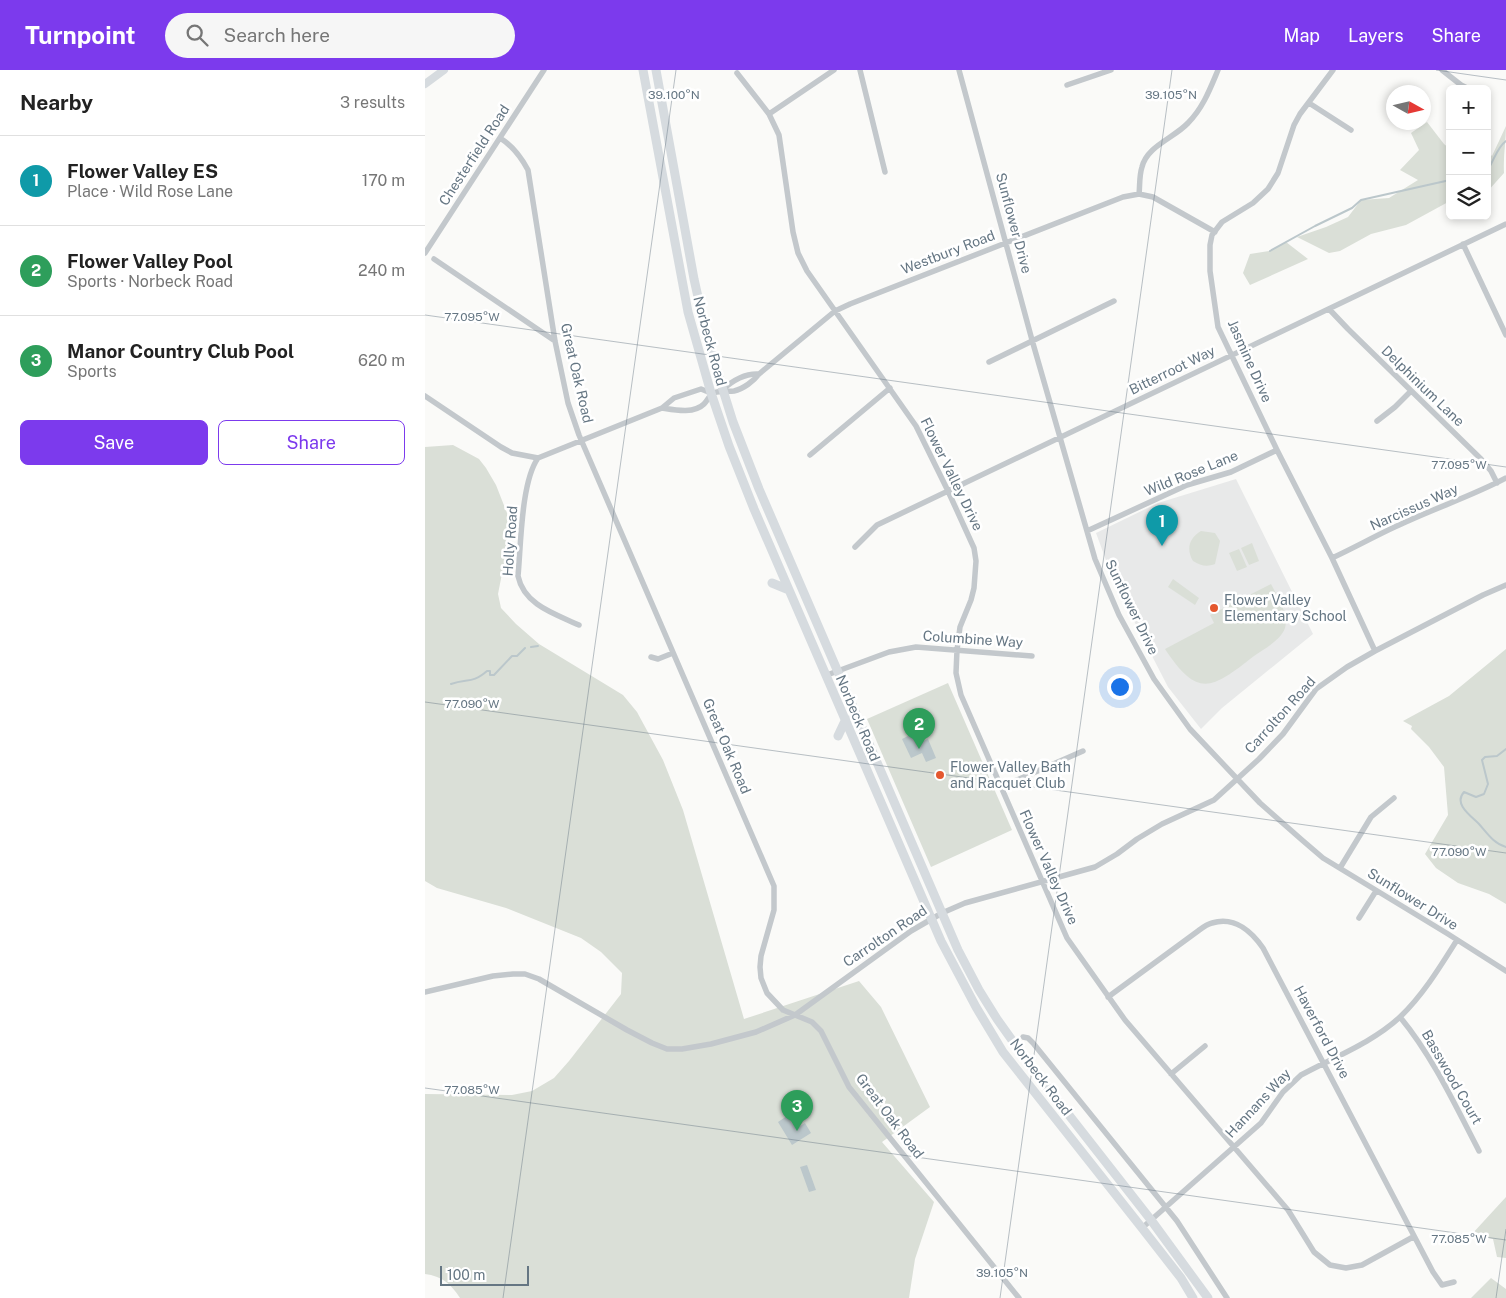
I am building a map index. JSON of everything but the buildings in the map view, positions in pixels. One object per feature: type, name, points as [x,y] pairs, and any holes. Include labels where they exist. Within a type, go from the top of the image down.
[{"type":"main road","points":[[425,84],[444,70]]},
{"type":"main road","name":"Norbeck Road","points":[[643,70],[688,312],[711,394],[754,509],[941,941],[976,1007],[1003,1052],[1181,1278],[1193,1298]]},
{"type":"main road","name":"Norbeck Road","points":[[656,70],[694,278],[722,390],[759,489],[942,914],[979,990],[997,1019],[1029,1064],[1151,1220],[1208,1298]]},
{"type":"main road","points":[[772,583],[789,590]]},
{"type":"main road","points":[[838,736],[846,719]]},
{"type":"main road","points":[[1028,1098],[1041,1100]]},
{"type":"street","name":"Chesterfield Road","points":[[425,253],[544,70]]},
{"type":"street","points":[[769,114],[835,70]]},
{"type":"street","points":[[860,70],[885,172]]},
{"type":"street","name":"Sunflower Drive","points":[[959,70],[1032,340],[1095,559],[1107,590],[1154,679],[1190,729],[1236,779],[1323,858],[1506,971]]},
{"type":"street","points":[[1067,85],[1111,70]]},
{"type":"street","points":[[1218,70],[1201,107],[1187,124],[1153,150],[1146,158],[1141,168],[1139,194],[1164,202],[1215,232],[1222,222],[1253,203],[1268,189],[1278,173],[1294,125],[1300,114],[1333,70]]},
{"type":"street","points":[[1442,70],[1460,85]]},
{"type":"street","name":"Flower Valley Drive","points":[[737,73],[769,114],[779,135],[793,232],[798,253],[807,272],[916,426],[968,534],[976,561],[973,594],[960,626],[957,650],[957,673],[961,695],[1067,938],[1131,1028],[1288,1210],[1314,1252],[1330,1265],[1347,1268],[1362,1265],[1413,1237]]},
{"type":"street","points":[[1309,103],[1351,130]]},
{"type":"street","name":"Great Oak Road","points":[[500,138],[520,155],[528,170],[555,341],[568,403],[579,435],[773,886],[774,910],[761,956],[761,978],[767,993],[783,1010],[812,1022],[821,1031],[849,1087],[1019,1298]]},
{"type":"street","name":"Westbury Road","points":[[722,390],[733,391],[754,381],[759,374],[835,312],[850,304],[1109,202],[1139,194]]},
{"type":"street","name":"Bitterroot Way","points":[[855,547],[877,525],[1506,224]]},
{"type":"street","name":"Jasmine Drive","points":[[1215,232],[1212,235],[1210,245],[1210,271],[1218,327],[1277,450],[1333,558],[1375,651]]},
{"type":"street","points":[[1463,244],[1506,336]]},
{"type":"street","points":[[434,259],[555,341]]},
{"type":"street","points":[[989,362],[1114,301]]},
{"type":"street","name":"Delphinium Lane","points":[[1329,309],[1481,459],[1491,471],[1497,483]]},
{"type":"street","name":"Westbury Road","points":[[663,408],[695,409],[703,405],[711,394],[722,390],[732,381],[753,373],[759,374]]},
{"type":"street","points":[[810,455],[890,388]]},
{"type":"street","name":"Westbury Road","points":[[538,458],[663,408],[674,398],[701,389],[711,394]]},
{"type":"street","points":[[1377,421],[1411,391]]},
{"type":"street","points":[[425,396],[501,447],[512,453],[538,458]]},
{"type":"street","name":"Wild Rose Lane","points":[[1087,531],[1187,485],[1231,472],[1277,450]]},
{"type":"street","name":"Holly Road","points":[[538,458],[530,472],[525,498],[518,576],[520,586],[525,594],[537,604],[579,625]]},
{"type":"street","name":"Narcissus Way","points":[[1333,558],[1406,522],[1450,502],[1476,494],[1506,478]]},
{"type":"street","name":"Carrolton Road","points":[[425,992],[493,976],[525,974],[539,979],[651,1043],[667,1049],[682,1049],[715,1043],[756,1032],[795,1015],[911,931],[932,919],[965,904],[1095,867],[1162,824],[1214,800],[1283,734],[1316,689],[1347,667],[1375,651],[1506,585]]},
{"type":"street","name":"Columbine Way","points":[[827,675],[889,652],[916,647],[1032,656]]},
{"type":"street","points":[[651,658],[659,658],[673,653]]},
{"type":"street","points":[[1001,787],[1083,751]]},
{"type":"street","points":[[1340,868],[1371,817],[1394,798]]},
{"type":"street","points":[[1359,918],[1376,891]]},
{"type":"street","name":"Haverford Drive","points":[[1108,997],[1211,923],[1238,924],[1252,933],[1263,948],[1433,1272],[1442,1285],[1453,1282]]},
{"type":"street","name":"Hannans Way","points":[[1142,1228],[1261,1123],[1291,1083],[1323,1062],[1379,1033],[1400,1017],[1425,989],[1457,940]]},
{"type":"street","name":"Basswood Court","points":[[1400,1017],[1427,1053],[1479,1151]]},
{"type":"street","name":"Norbeck Road","points":[[1023,1037],[1033,1042],[1177,1221],[1227,1298]]},
{"type":"street","points":[[1171,1074],[1205,1046]]},
{"type":"shaded area","points":[[1506,126],[1504,173],[1491,188],[1492,156]]},
{"type":"shaded area","points":[[1431,127],[1446,146],[1446,203],[1406,225],[1371,234],[1340,251],[1329,253],[1297,237],[1348,217],[1361,200],[1389,198],[1418,180],[1400,170],[1419,150],[1411,133],[1415,130],[1431,130]]},
{"type":"shaded area","points":[[1286,242],[1308,259],[1250,285],[1243,273],[1250,254],[1269,251]]},
{"type":"shaded area","points":[[453,445],[479,459],[496,485],[507,513],[508,535],[506,553],[498,594],[501,608],[539,644],[623,695],[637,712],[663,760],[683,810],[744,1019],[859,981],[881,1007],[930,1107],[882,1142],[934,1202],[915,1259],[909,1298],[460,1298],[445,1282],[425,1274],[425,1094],[512,1095],[532,1091],[554,1078],[621,994],[622,973],[601,952],[581,938],[506,908],[437,888],[425,881],[425,447]]},
{"type":"shaded area","name":"Flower Valley Elementary School","points":[[1236,479],[1313,634],[1222,708],[1201,729],[1168,687],[1114,582],[1096,533],[1158,503]]},
{"type":"shaded area","points":[[1201,531],[1215,533],[1220,541],[1215,564],[1201,565],[1193,561],[1191,557],[1189,548],[1191,540]]},
{"type":"shaded area","points":[[1252,543],[1259,561],[1249,565],[1241,548]]},
{"type":"shaded area","points":[[1239,549],[1247,567],[1237,571],[1229,553]]},
{"type":"shaded area","points":[[1173,579],[1199,598],[1195,605],[1168,587]]},
{"type":"shaded area","points":[[1271,584],[1282,605],[1285,616],[1285,628],[1280,636],[1272,644],[1227,676],[1216,681],[1206,684],[1197,682],[1187,676],[1165,649],[1214,623],[1210,615]]},
{"type":"shaded area","points":[[1506,649],[1506,904],[1489,894],[1458,883],[1436,868],[1425,854],[1448,815],[1444,767],[1429,747],[1411,729],[1412,726],[1403,721],[1449,696]]},
{"type":"shaded area","name":"Flower Valley Bath and Racquet Club","points":[[948,683],[1012,830],[931,867],[867,719]]},
{"type":"shaded area","points":[[912,734],[917,744],[928,739],[936,758],[926,762],[922,753],[911,758],[902,739]]},
{"type":"shaded area","points":[[787,1116],[796,1129],[805,1123],[811,1133],[792,1145],[778,1122]]},
{"type":"shaded area","points":[[807,1165],[816,1190],[809,1192],[800,1167]]},
{"type":"shaded area","points":[[1506,1197],[1506,1258],[1497,1257],[1493,1239],[1472,1234]]},
{"type":"shaded area","points":[[1491,1278],[1506,1289],[1506,1298],[1471,1298]]},
{"type":"waterway","points":[[1491,163],[1498,150],[1506,141]]},
{"type":"waterway","points":[[1270,251],[1352,208],[1361,200],[1446,181]]},
{"type":"waterway","points":[[531,647],[538,646]]},
{"type":"waterway","points":[[451,684],[477,678],[487,671],[490,671],[490,675],[494,675],[512,656],[517,656],[525,648]]},
{"type":"waterway","points":[[1506,749],[1497,756],[1485,757],[1482,760],[1488,784],[1484,794],[1476,797],[1464,792],[1461,796],[1464,810],[1491,838],[1506,847]]},
{"type":"place","name":"Flower Valley ES","points":[[1162,546]]},
{"type":"place","name":"Flower Valley Elementary School","points":[[1214,608]]},
{"type":"place","name":"Flower Valley Pool","points":[[919,749]]},
{"type":"place","name":"Flower Valley Bath and Racquet Club","points":[[940,775]]},
{"type":"place","name":"Manor Country Club Pool","points":[[797,1131]]}]
